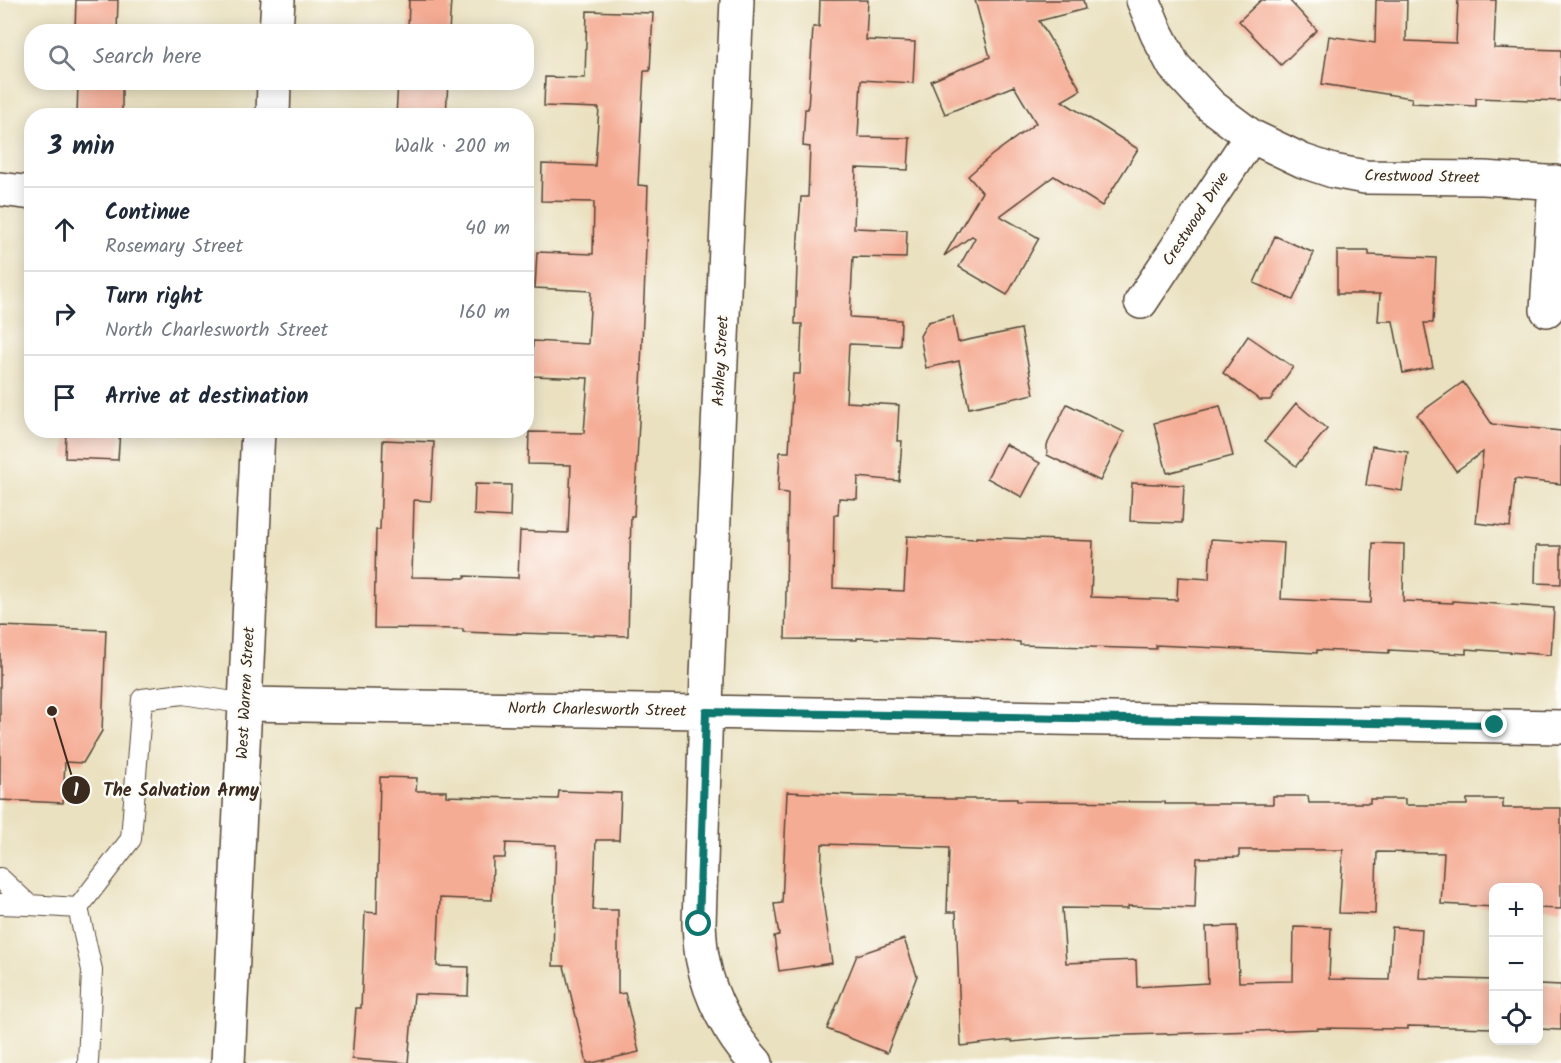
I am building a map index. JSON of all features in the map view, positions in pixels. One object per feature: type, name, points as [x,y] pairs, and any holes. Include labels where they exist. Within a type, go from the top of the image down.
[{"type":"street","points":[[276,24],[278,0]]},
{"type":"street","name":"Crestwood Street","points":[[1143,0],[1174,66],[1211,105],[1251,135],[1303,161],[1333,171],[1365,177],[1484,178],[1558,183]]},
{"type":"street","name":"Ashley Street","points":[[737,5],[699,924],[703,960],[710,987],[730,1029],[756,1063]]},
{"type":"street","points":[[273,108],[274,90]]},
{"type":"street","name":"Crestwood Drive","points":[[1141,302],[1251,135]]},
{"type":"street","points":[[1547,310],[1558,183]]},
{"type":"street","points":[[0,189],[24,192]]},
{"type":"street","name":"West Warren Street","points":[[228,1063],[258,438]]},
{"type":"street","name":"North Charlesworth Street","points":[[246,704],[1561,727]]},
{"type":"lane","points":[[78,908],[131,839],[142,699],[183,693],[246,704]]},
{"type":"lane","points":[[0,878],[29,905]]},
{"type":"lane","points":[[0,904],[78,908]]},
{"type":"lane","points":[[78,908],[92,970],[88,1063]]},
{"type":"building","points":[[76,0],[118,0],[117,24],[75,24]]},
{"type":"building","points":[[409,0],[451,0],[450,24],[408,24]]},
{"type":"building","points":[[820,0],[868,0],[866,40],[915,42],[913,83],[861,80],[858,137],[910,138],[908,170],[856,168],[854,228],[907,230],[906,258],[853,257],[850,317],[901,320],[900,346],[849,344],[846,402],[899,405],[897,441],[902,441],[899,481],[858,477],[857,499],[839,498],[838,515],[834,515],[833,588],[904,591],[907,536],[1093,541],[1091,597],[1177,600],[1178,577],[1209,579],[1211,539],[1284,543],[1281,599],[1371,603],[1373,543],[1404,544],[1403,601],[1453,603],[1453,601],[1554,608],[1551,655],[1466,649],[1466,654],[1389,650],[1389,653],[1317,650],[1317,653],[1156,645],[1156,649],[1020,645],[1020,642],[926,638],[926,640],[785,639],[788,493],[778,492],[780,452],[789,452],[793,374],[800,374],[802,324],[795,324],[798,237],[801,197],[808,197],[810,147],[803,146],[805,109],[808,109],[813,27],[819,27]]},
{"type":"building","points":[[975,0],[1083,0],[1085,9],[1039,21],[1081,90],[1062,101],[1138,149],[1102,206],[1054,176],[1000,216],[1039,238],[1007,295],[959,267],[975,238],[972,236],[944,256],[982,192],[968,176],[992,155],[1036,123],[1014,86],[945,114],[931,81],[990,57]]},
{"type":"building","points":[[1261,0],[1289,0],[1317,30],[1281,65],[1239,21]]},
{"type":"building","points":[[1376,0],[1407,0],[1406,41],[1456,43],[1458,0],[1496,0],[1494,48],[1561,50],[1561,101],[1476,98],[1476,106],[1411,103],[1412,98],[1322,84],[1329,36],[1375,43]]},
{"type":"building","points":[[587,11],[653,13],[650,71],[644,71],[638,185],[648,186],[642,365],[634,516],[631,516],[628,636],[463,632],[463,629],[374,628],[376,530],[380,530],[383,440],[434,442],[431,501],[414,500],[412,577],[518,578],[520,531],[568,533],[571,465],[528,464],[529,438],[534,438],[534,432],[584,433],[588,378],[534,376],[534,341],[588,344],[591,291],[535,288],[537,252],[593,254],[594,202],[541,201],[542,164],[595,166],[599,108],[544,106],[545,77],[585,78]]},
{"type":"building","points":[[78,90],[122,90],[122,108],[77,108]]},
{"type":"building","points":[[398,90],[448,90],[446,108],[396,108]]},
{"type":"building","points":[[1275,236],[1314,253],[1293,300],[1254,283]]},
{"type":"building","points":[[1337,251],[1369,251],[1369,255],[1436,258],[1433,323],[1424,323],[1433,367],[1403,373],[1393,321],[1378,321],[1380,294],[1337,294]]},
{"type":"building","points":[[953,316],[958,342],[1021,329],[1034,394],[969,408],[959,361],[926,368],[920,336],[928,322]]},
{"type":"building","points":[[1248,336],[1293,367],[1270,400],[1260,400],[1223,373]]},
{"type":"building","points":[[1463,382],[1492,424],[1561,431],[1561,484],[1515,479],[1510,527],[1476,523],[1483,452],[1456,471],[1417,415]]},
{"type":"building","points":[[1296,403],[1327,429],[1296,466],[1265,441]]},
{"type":"building","points":[[1067,404],[1124,432],[1100,481],[1047,455],[1047,445]]},
{"type":"building","points":[[1220,406],[1233,456],[1167,473],[1154,423]]},
{"type":"building","points":[[66,438],[119,438],[118,460],[65,458]]},
{"type":"building","points":[[1005,444],[1040,463],[1022,497],[987,478]]},
{"type":"building","points":[[1372,446],[1408,452],[1402,491],[1366,485]]},
{"type":"building","points":[[1132,483],[1184,485],[1182,523],[1130,521]]},
{"type":"building","points":[[475,484],[511,485],[510,517],[474,515]]},
{"type":"building","points":[[1536,546],[1561,546],[1561,584],[1535,583]]},
{"type":"building","points":[[0,626],[106,630],[102,731],[83,763],[65,762],[63,803],[0,800]]},
{"type":"building","points":[[380,777],[417,778],[416,791],[446,791],[446,796],[558,799],[559,791],[621,793],[619,840],[596,840],[593,910],[618,910],[618,994],[625,993],[639,1052],[587,1063],[564,966],[553,966],[556,845],[506,843],[505,858],[493,858],[492,900],[440,898],[437,966],[469,967],[468,996],[414,994],[408,1063],[352,1059],[356,1008],[361,1008],[365,912],[377,913]]},
{"type":"building","points":[[787,792],[944,799],[1165,802],[1165,804],[1273,804],[1273,796],[1308,796],[1309,803],[1370,803],[1370,799],[1405,799],[1405,805],[1467,805],[1467,799],[1503,799],[1503,808],[1561,808],[1561,909],[1543,908],[1543,883],[1489,883],[1489,907],[1441,904],[1444,853],[1377,852],[1375,914],[1339,913],[1343,850],[1239,850],[1239,857],[1197,858],[1195,908],[1128,906],[1128,909],[1062,908],[1066,963],[1136,960],[1137,987],[1208,983],[1206,927],[1237,926],[1239,982],[1293,981],[1294,927],[1331,928],[1329,979],[1389,980],[1392,927],[1422,929],[1419,978],[1489,980],[1489,1028],[1408,1026],[1408,1029],[1318,1028],[1066,1037],[961,1046],[956,912],[947,912],[949,848],[822,844],[821,886],[832,963],[779,971],[774,936],[779,935],[774,904],[782,903]]},
{"type":"building","points":[[904,939],[917,976],[887,1053],[827,1029],[857,955]]},
{"type":"building","points":[[1543,984],[1561,985],[1561,1030],[1543,1029]]},
{"type":"place","name":"The Salvation Army","points":[[52,711]]},
{"type":"route","points":[[699,924],[706,712],[1495,725]]}]
